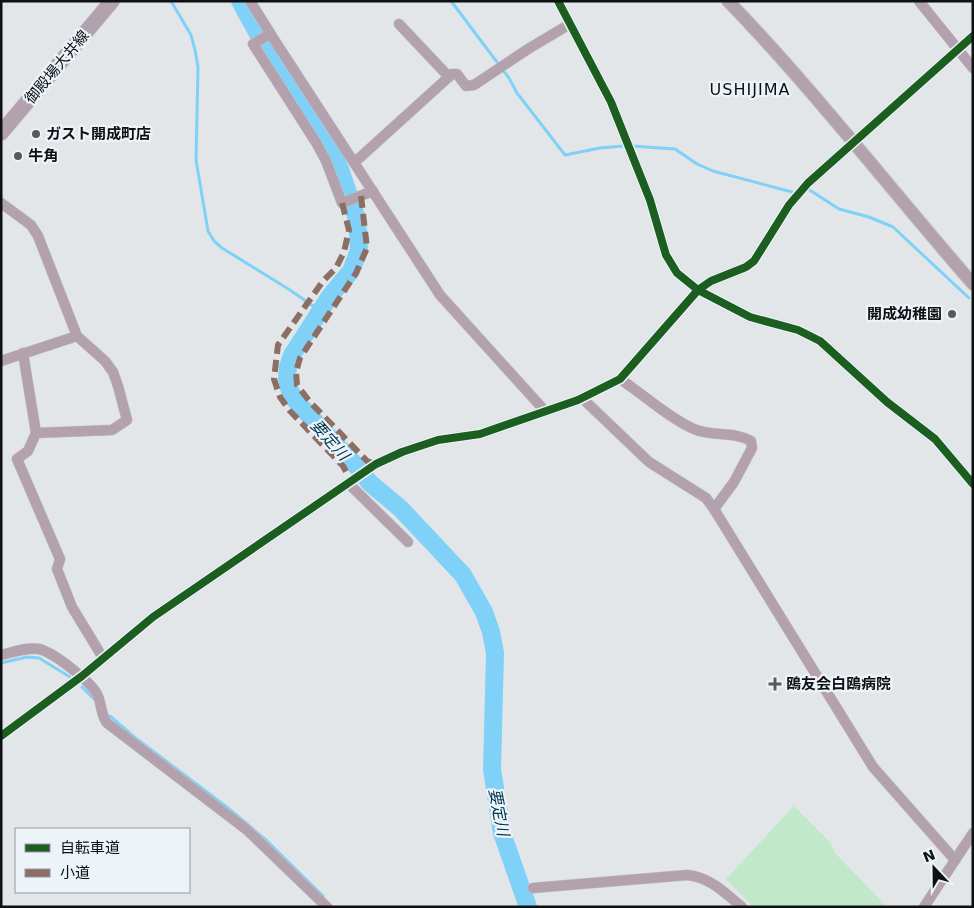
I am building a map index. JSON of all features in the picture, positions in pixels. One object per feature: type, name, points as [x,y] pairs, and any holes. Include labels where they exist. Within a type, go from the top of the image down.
[{"type":"main road","name":"御殿場大井線","points":[[1,133],[112,1]]},
{"type":"street","points":[[250,1],[269,35],[355,162],[440,294],[545,411]]},
{"type":"street","points":[[558,1],[611,102],[650,200],[666,256],[678,273],[698,290],[750,317],[790,327],[815,338],[832,351],[886,402],[935,439],[972,481]]},
{"type":"street","points":[[728,1],[760,34],[855,142],[973,284]]},
{"type":"street","points":[[919,1],[973,68]]},
{"type":"street","points":[[399,24],[449,77]]},
{"type":"street","points":[[355,162],[454,73],[458,74],[464,84],[470,86],[570,24]]},
{"type":"street","points":[[269,35],[253,44],[317,144],[326,161],[342,203],[373,191]]},
{"type":"street","points":[[1,736],[82,676],[153,617],[376,464],[402,452],[438,440],[480,434],[582,398],[620,379],[698,290],[711,282],[746,267],[754,261],[797,195],[957,48],[973,36]]},
{"type":"street","points":[[1,203],[30,226],[38,236],[77,336],[105,361],[112,372],[118,386],[127,420],[112,430],[36,433]]},
{"type":"street","points":[[1,361],[77,336]]},
{"type":"street","points":[[23,353],[36,433],[28,450],[16,459],[60,559],[57,569],[72,607],[103,658]]},
{"type":"street","points":[[620,379],[696,430],[743,436],[751,441],[752,448],[734,482],[714,509]]},
{"type":"street","points":[[582,398],[649,462],[706,498],[873,767],[955,860]]},
{"type":"street","points":[[351,481],[408,542]]},
{"type":"street","points":[[1,654],[41,649],[82,676],[96,694],[106,723],[247,830],[327,907]]},
{"type":"street","points":[[924,907],[973,833]]},
{"type":"street","points":[[533,888],[693,875],[708,879],[742,907]]},
{"type":"green space","points":[[794,806],[831,843],[835,853],[887,907],[753,907],[726,879]]},
{"type":"waterway","points":[[171,1],[191,35],[198,67],[196,160],[208,231],[214,241],[222,248],[320,311]]},
{"type":"waterway","name":"要定川","points":[[240,1],[265,47],[330,147],[340,169],[357,219],[359,250],[351,271],[330,296],[292,355],[288,367],[287,378],[289,388],[294,399],[370,483],[401,509],[463,575],[484,612],[491,632],[495,653],[492,769],[502,833],[528,907]]},
{"type":"waterway","points":[[451,1],[509,78],[517,93],[565,155],[600,148],[623,146]]},
{"type":"waterway","points":[[632,146],[675,149],[697,164],[713,171],[792,192]]},
{"type":"waterway","points":[[808,189],[839,209],[869,217],[893,227],[969,298]]},
{"type":"waterway","points":[[1,663],[27,657],[39,658],[70,677]]},
{"type":"waterway","points":[[82,687],[94,699]]},
{"type":"waterway","points":[[110,716],[266,840],[323,896]]},
{"type":"marked path","points":[[361,196],[367,248],[356,273],[300,358],[296,372],[297,385],[310,402],[367,461],[376,464]]},
{"type":"marked path","points":[[342,203],[349,230],[344,252],[336,268],[323,281],[278,345],[274,379],[280,397],[290,411],[343,466],[351,481]]},
{"type":"cycle path","points":[[558,1],[611,102],[650,200],[666,255],[677,273],[698,290],[750,317],[798,330],[820,341],[887,402],[935,439],[973,484]]},
{"type":"cycle path","points":[[1,736],[82,676],[153,617],[376,464],[402,452],[438,440],[480,434],[578,400],[620,379],[698,290],[711,281],[746,267],[754,261],[789,205],[808,183],[973,36]]},
{"type":"place","name":"ガスト開成町店","points":[[36,134]]},
{"type":"place","name":"牛角","points":[[18,156]]},
{"type":"place","name":"開成幼稚園","points":[[952,314]]},
{"type":"place","name":"鴎友会白鴎病院","points":[[775,684]]},
{"type":"district","name":"USHIJIMA","points":[[750,89]]}]
